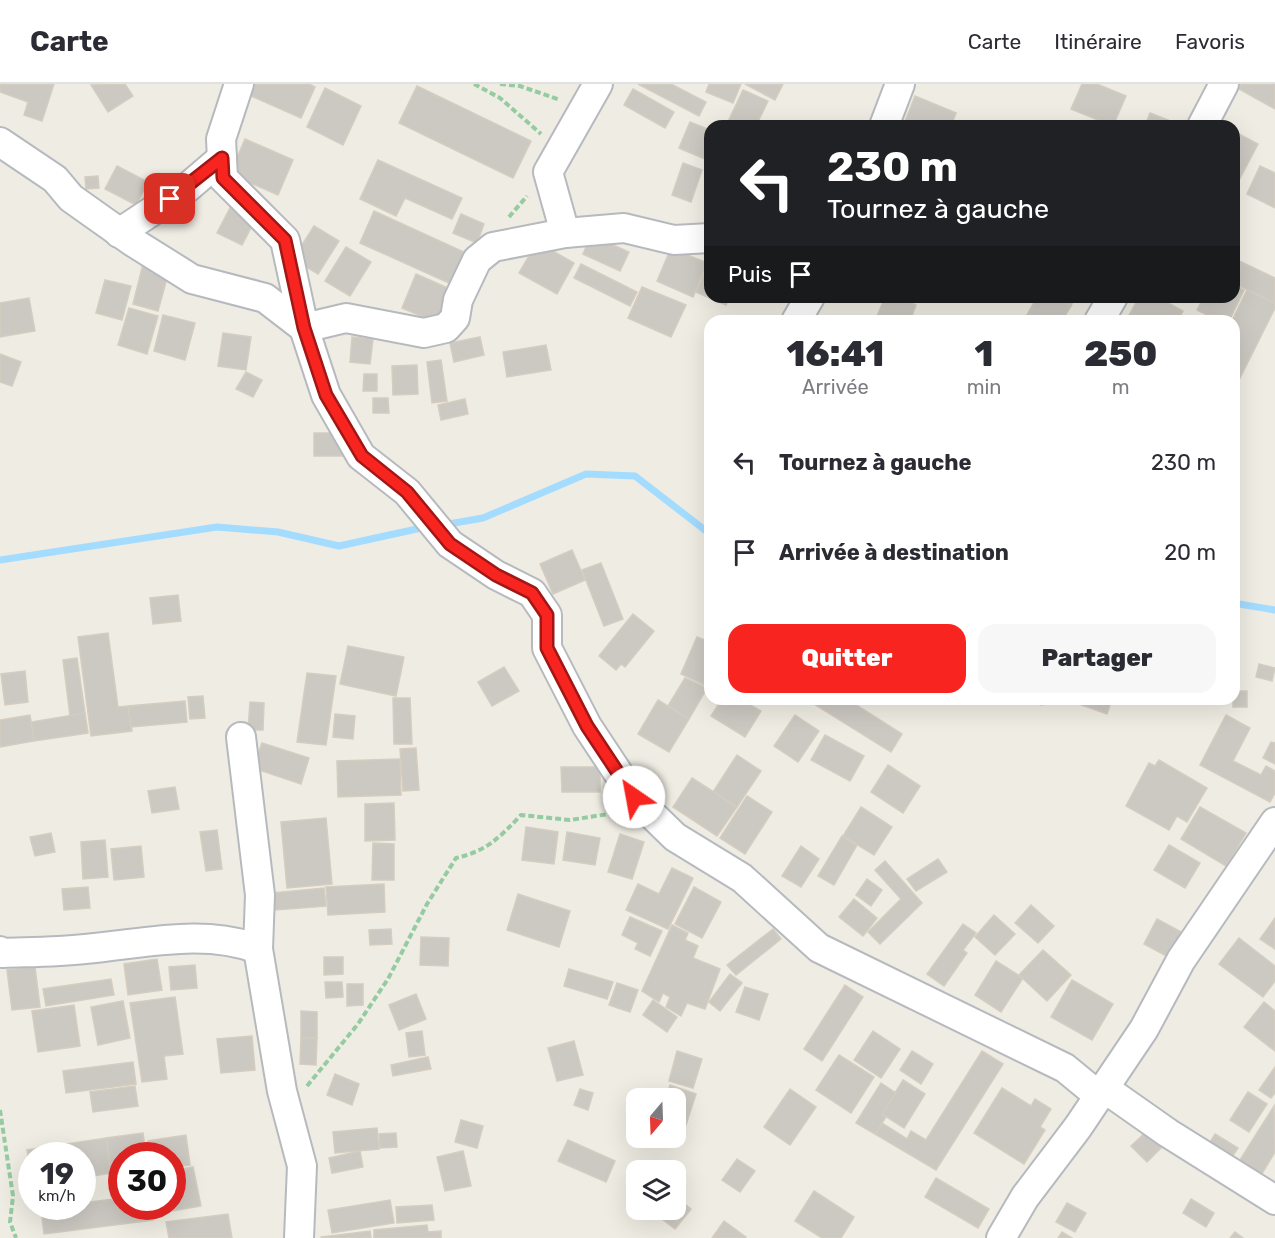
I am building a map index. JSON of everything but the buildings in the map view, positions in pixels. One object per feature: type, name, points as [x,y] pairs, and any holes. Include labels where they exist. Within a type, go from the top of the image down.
[{"type":"street","points":[[239,84],[221,139],[223,178],[285,240],[304,328],[326,395],[362,456],[407,492],[450,544],[496,575],[532,593],[547,615],[547,648],[587,726],[634,797],[675,837],[742,878],[819,948],[1055,1063],[1275,1200]]},
{"type":"street","points":[[886,120],[900,84]]},
{"type":"street","points":[[1205,120],[1224,84]]},
{"type":"street","points":[[565,233],[548,172],[597,86]]},
{"type":"street","points":[[0,142],[56,179],[70,198],[119,233],[192,279],[265,298],[304,328]]},
{"type":"street","points":[[119,233],[187,188],[222,158]]},
{"type":"street","points":[[304,328],[346,318],[424,333],[446,328],[455,318],[458,300],[477,260],[493,247],[565,233],[624,228],[674,240],[704,238]]},
{"type":"street","points":[[241,737],[260,895],[258,949],[287,1110],[302,1166],[299,1238]]},
{"type":"street","points":[[1001,1238],[1025,1197],[1102,1092],[1143,1029],[1182,960],[1275,822]]},
{"type":"street","points":[[0,951],[3,953],[83,950],[193,937],[241,943],[258,949]]},
{"type":"path","points":[[474,84],[500,98],[542,134],[548,172],[500,227],[493,247]]},
{"type":"path","points":[[500,84],[520,86],[559,100],[597,86]]},
{"type":"path","points":[[287,1110],[358,1024],[411,939],[427,904],[456,858],[477,854],[499,838],[521,815],[570,820],[646,809]]},
{"type":"path","points":[[0,1110],[13,1196],[10,1222],[16,1238]]},
{"type":"waterway","points":[[443,525],[483,518],[586,474],[635,476],[704,529]]},
{"type":"waterway","points":[[0,560],[217,527],[278,532],[339,546],[426,527]]},
{"type":"waterway","points":[[1240,604],[1275,610]]},
{"type":"route","points":[[170,199],[187,188],[222,158],[223,178],[248,206],[285,240],[304,328],[326,395],[362,456],[407,492],[450,544],[496,575],[532,593],[547,615],[547,648],[587,726],[634,797]]}]
